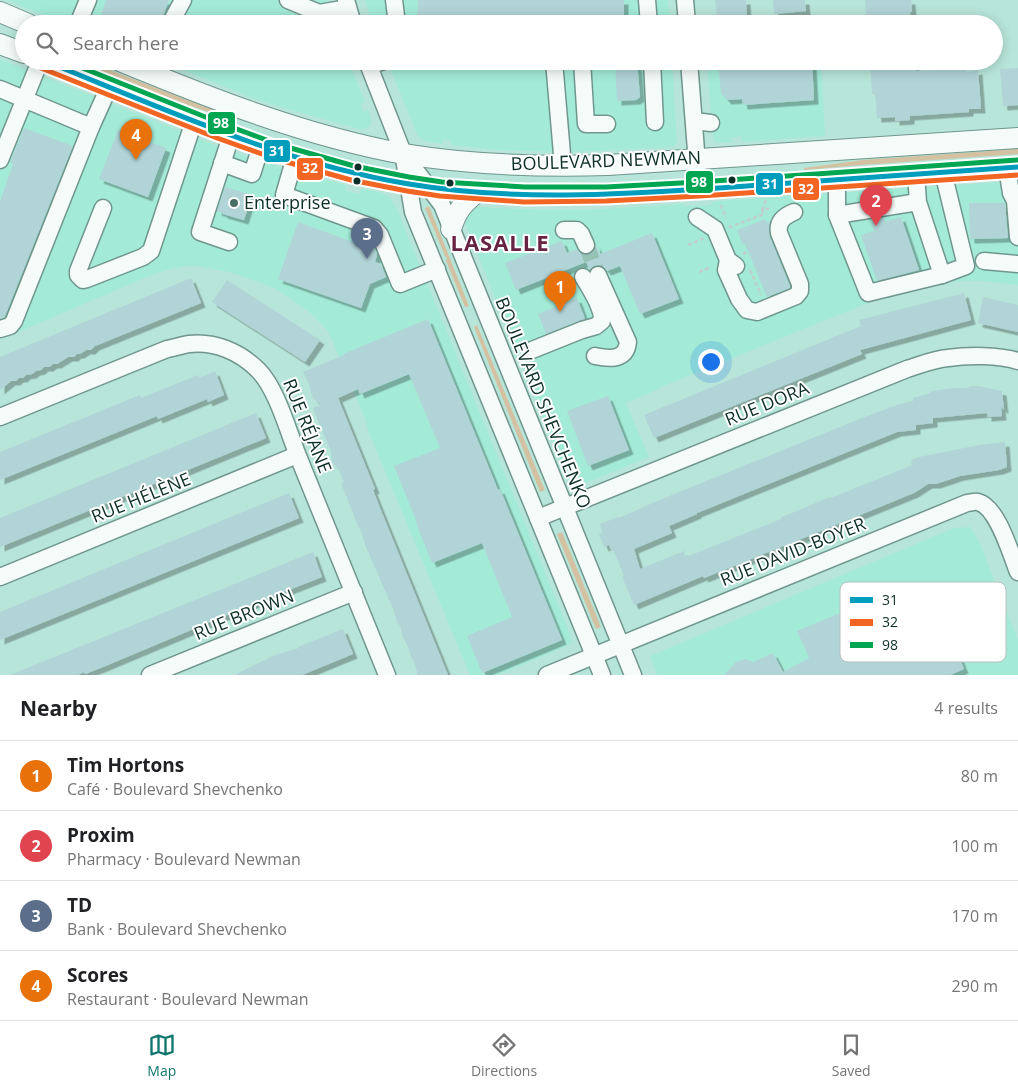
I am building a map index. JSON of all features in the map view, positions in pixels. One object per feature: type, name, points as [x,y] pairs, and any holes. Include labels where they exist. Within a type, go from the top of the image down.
[{"type":"main road","points":[[0,12],[15,18]]},
{"type":"main road","points":[[0,44],[15,50]]},
{"type":"main road","name":"BOULEVARD NEWMAN","points":[[66,70],[231,136],[261,146],[352,173],[429,188],[525,195],[561,195],[699,189],[1012,167]]},
{"type":"main road","name":"BOULEVARD NEWMAN","points":[[156,70],[233,106],[342,140],[403,153],[486,163],[544,166],[608,165],[1018,138]]},
{"type":"main road","points":[[451,229],[456,213],[477,192]]},
{"type":"street","points":[[82,15],[88,0]]},
{"type":"street","points":[[174,15],[182,0]]},
{"type":"street","points":[[288,0],[319,13],[349,11]]},
{"type":"street","points":[[394,0],[396,15]]},
{"type":"street","points":[[646,0],[648,15]]},
{"type":"street","points":[[685,0],[686,15]]},
{"type":"street","points":[[0,160],[37,70]]},
{"type":"street","name":"BOULEVARD SHEVCHENKO","points":[[375,70],[403,153],[414,212],[602,675]]},
{"type":"street","points":[[555,70],[563,166]]},
{"type":"street","points":[[583,70],[586,124],[607,124]]},
{"type":"street","points":[[652,70],[655,122]]},
{"type":"street","points":[[690,70],[699,189]]},
{"type":"street","points":[[0,329],[10,326],[14,321],[108,87]]},
{"type":"street","points":[[0,90],[91,127]]},
{"type":"street","points":[[103,208],[78,271],[79,277],[83,280],[143,258],[151,251],[194,121]]},
{"type":"street","points":[[694,121],[711,123]]},
{"type":"street","points":[[229,242],[200,232],[231,136]]},
{"type":"street","points":[[222,164],[252,174],[261,146]]},
{"type":"street","name":"BOULEVARD SHEVCHENKO","points":[[403,153],[442,205],[633,675]]},
{"type":"street","points":[[295,157],[284,195],[374,228],[380,235],[400,284],[437,270]]},
{"type":"street","points":[[1012,167],[1010,193],[1016,200],[1018,237]]},
{"type":"street","points":[[837,179],[837,215],[868,293],[942,275],[966,266],[943,172]]},
{"type":"street","points":[[916,174],[918,202],[942,275]]},
{"type":"street","points":[[837,215],[918,202]]},
{"type":"street","points":[[696,217],[715,229],[722,262],[741,303],[747,310],[757,312],[794,298],[798,294],[800,284],[778,231],[782,219],[794,212]]},
{"type":"street","points":[[564,230],[577,230],[586,245]]},
{"type":"street","points":[[984,261],[1018,264]]},
{"type":"street","points":[[532,350],[600,324],[603,318],[594,295],[590,276],[625,333],[628,342],[627,350],[621,355],[613,358],[595,356]]},
{"type":"street","name":"RUE RÉJANE","points":[[0,417],[167,349],[189,344],[206,344],[220,346],[242,356],[260,372],[274,394],[297,456],[387,675]]},
{"type":"street","name":"RUE DORA","points":[[538,518],[907,369],[955,357],[977,356],[1018,361]]},
{"type":"street","name":"RUE HÉLÈNE","points":[[0,577],[297,456]]},
{"type":"street","name":"RUE DAVID-BOYER","points":[[547,675],[967,503],[978,502],[990,510],[997,518],[1018,572]]},
{"type":"street","name":"RUE BROWN","points":[[150,675],[354,592]]},
{"type":"path","points":[[718,199],[730,227],[764,214],[762,210],[767,196]]},
{"type":"path","points":[[762,210],[778,208]]},
{"type":"path","points":[[688,245],[696,241]]},
{"type":"path","points":[[699,272],[722,262]]},
{"type":"shaded area","points":[[7,0],[328,0],[331,15],[44,15]]},
{"type":"shaded area","points":[[365,0],[668,0],[669,15],[369,15]]},
{"type":"shaded area","points":[[0,59],[15,65],[15,70],[28,70],[230,151],[296,172],[346,185],[346,191],[360,194],[361,189],[379,192],[388,196],[396,207],[569,631],[572,640],[571,644],[498,675],[470,675],[367,428],[355,393],[327,330],[312,314],[276,289],[229,272],[197,266],[186,266],[166,270],[144,278],[0,340]]},
{"type":"shaded area","points":[[98,70],[110,70],[219,112],[218,115],[181,103]]},
{"type":"shaded area","points":[[183,70],[352,70],[365,101],[361,104],[364,112],[368,110],[371,122],[370,126],[365,129],[359,129],[255,99]]},
{"type":"shaded area","points":[[391,70],[673,70],[677,143],[673,147],[571,152],[498,150],[451,145],[451,141],[443,140],[442,144],[427,142],[417,134]]},
{"type":"shaded area","points":[[708,70],[821,70],[825,136],[742,142],[741,136],[731,138],[732,142],[717,143],[713,138]]},
{"type":"shaded area","points":[[1018,149],[1018,154],[804,170],[804,168],[863,160]]},
{"type":"shaded area","points":[[1018,181],[1018,285],[959,281],[929,284],[888,295],[661,387],[626,403],[649,457],[576,487],[573,487],[569,481],[465,223],[472,209],[477,207],[588,210],[682,204],[686,206],[710,205],[718,201]]},
{"type":"shaded area","points":[[429,206],[469,306],[465,307],[446,261],[447,258],[425,208]]},
{"type":"shaded area","points":[[477,325],[545,490],[540,492],[474,327]]},
{"type":"shaded area","points":[[970,527],[978,539],[995,582],[840,582],[840,662],[1006,662],[1006,610],[1018,640],[1018,675],[657,675],[650,656],[954,528]]},
{"type":"shaded area","points":[[562,532],[601,627],[596,629],[557,534]]},
{"type":"building","points":[[106,0],[169,0],[163,15],[101,15]]},
{"type":"building","points":[[418,0],[624,0],[624,15],[417,15]]},
{"type":"building","points":[[715,0],[746,0],[747,15],[717,15]]},
{"type":"building","points":[[773,0],[805,0],[806,11],[774,14]]},
{"type":"building","points":[[865,0],[911,0],[912,12],[910,12],[910,15],[866,15]]},
{"type":"building","points":[[1018,68],[1018,105],[1003,106],[1000,70]]},
{"type":"building","points":[[615,70],[638,70],[640,97],[636,100],[617,101]]},
{"type":"building","points":[[719,70],[812,70],[814,100],[743,105],[742,99],[727,100],[721,93]]},
{"type":"building","points":[[871,70],[966,70],[967,72],[978,70],[981,109],[969,109],[969,112],[910,116],[910,120],[895,121],[895,117],[877,118],[875,94],[872,94]]},
{"type":"building","points":[[24,128],[73,146],[5,316],[0,319],[0,202],[13,164],[10,162]]},
{"type":"building","points":[[118,130],[166,148],[148,197],[99,179]]},
{"type":"building","name":"Enterprise","points":[[225,187],[252,195],[244,220],[217,211]]},
{"type":"building","points":[[969,203],[1005,203],[1008,238],[970,239]]},
{"type":"building","points":[[901,217],[919,270],[877,281],[861,235],[874,231],[871,223],[874,219],[884,218],[885,222]]},
{"type":"building","points":[[765,219],[767,223],[770,221],[770,237],[790,286],[790,288],[767,297],[745,244],[743,245],[737,230]]},
{"type":"building","points":[[298,222],[375,250],[377,255],[375,262],[381,264],[386,277],[370,284],[361,308],[278,279]]},
{"type":"building","points":[[652,233],[679,299],[640,314],[620,266],[607,271],[599,265],[594,266],[590,270],[586,262],[516,290],[505,263],[562,241],[567,253],[577,249],[586,255],[594,251],[595,242],[600,254]]},
{"type":"building","points":[[191,278],[201,303],[95,346],[91,350],[86,350],[74,357],[68,357],[57,364],[44,367],[16,381],[11,381],[0,390],[0,357]]},
{"type":"building","points":[[227,280],[320,340],[305,362],[212,302]]},
{"type":"building","points":[[964,293],[971,320],[860,350],[862,354],[654,438],[644,415],[861,326],[859,320]]},
{"type":"building","points":[[983,297],[1018,305],[1018,332],[978,323]]},
{"type":"building","points":[[577,298],[585,319],[546,334],[538,314]]},
{"type":"building","points":[[428,319],[562,640],[482,673],[467,636],[512,617],[482,543],[432,563],[394,466],[440,448],[409,374],[360,394],[358,389],[338,398],[375,489],[373,490],[380,508],[448,675],[418,675],[401,628],[365,545],[341,483],[344,482],[338,468],[332,462],[331,451],[313,409],[321,405],[313,398],[303,372]]},
{"type":"building","points":[[215,371],[224,395],[208,402],[207,399],[158,419],[157,416],[0,480],[0,452],[140,395],[141,398],[198,375],[199,378]]},
{"type":"building","points":[[972,386],[1002,391],[1004,410],[1001,407],[1002,416],[987,417],[987,413],[933,418],[933,423],[916,425],[916,430],[897,432],[697,513],[669,526],[672,533],[634,549],[640,569],[684,551],[686,557],[781,519],[781,517],[912,465],[911,460],[919,457],[979,445],[1005,442],[1007,467],[960,476],[936,484],[928,484],[914,493],[634,605],[613,550],[611,550],[609,545],[604,547],[599,534],[602,533],[600,524],[619,518],[862,418],[896,405],[913,401],[913,398],[931,393],[931,391]]},
{"type":"building","points":[[608,396],[629,450],[588,466],[567,411]]},
{"type":"building","points":[[256,413],[266,438],[0,547],[0,518]]},
{"type":"building","points":[[289,493],[299,518],[0,640],[0,612]]},
{"type":"building","points":[[313,552],[322,577],[103,667],[78,675],[10,675]]},
{"type":"building","points":[[840,613],[840,662],[961,662],[964,669],[950,675],[724,675],[736,662],[745,659],[753,662],[773,653],[783,672],[809,658],[797,631]]},
{"type":"building","points":[[343,629],[353,654],[302,675],[234,675],[275,655],[299,648]]},
{"type":"tunnel","points":[[586,245],[598,275]]},
{"type":"transit line","name":"32","points":[[46,70],[217,138],[276,159],[351,180],[440,196],[524,202],[606,201],[1018,175]]},
{"type":"transit line","name":"31","points":[[67,70],[224,133],[269,149],[362,175],[449,190],[530,195],[612,194],[1018,167]]},
{"type":"transit line","name":"98","points":[[88,70],[280,145],[354,166],[442,182],[525,187],[606,187],[1017,160]]},
{"type":"place","name":"Scores","points":[[136,160]]},
{"type":"place","name":"Enterprise","points":[[234,203]]},
{"type":"place","name":"Proxim","points":[[876,226]]},
{"type":"place","name":"TD","points":[[367,259]]},
{"type":"place","name":"Tim Hortons","points":[[560,312]]},
{"type":"district","name":"LASALLE","points":[[500,243]]}]
